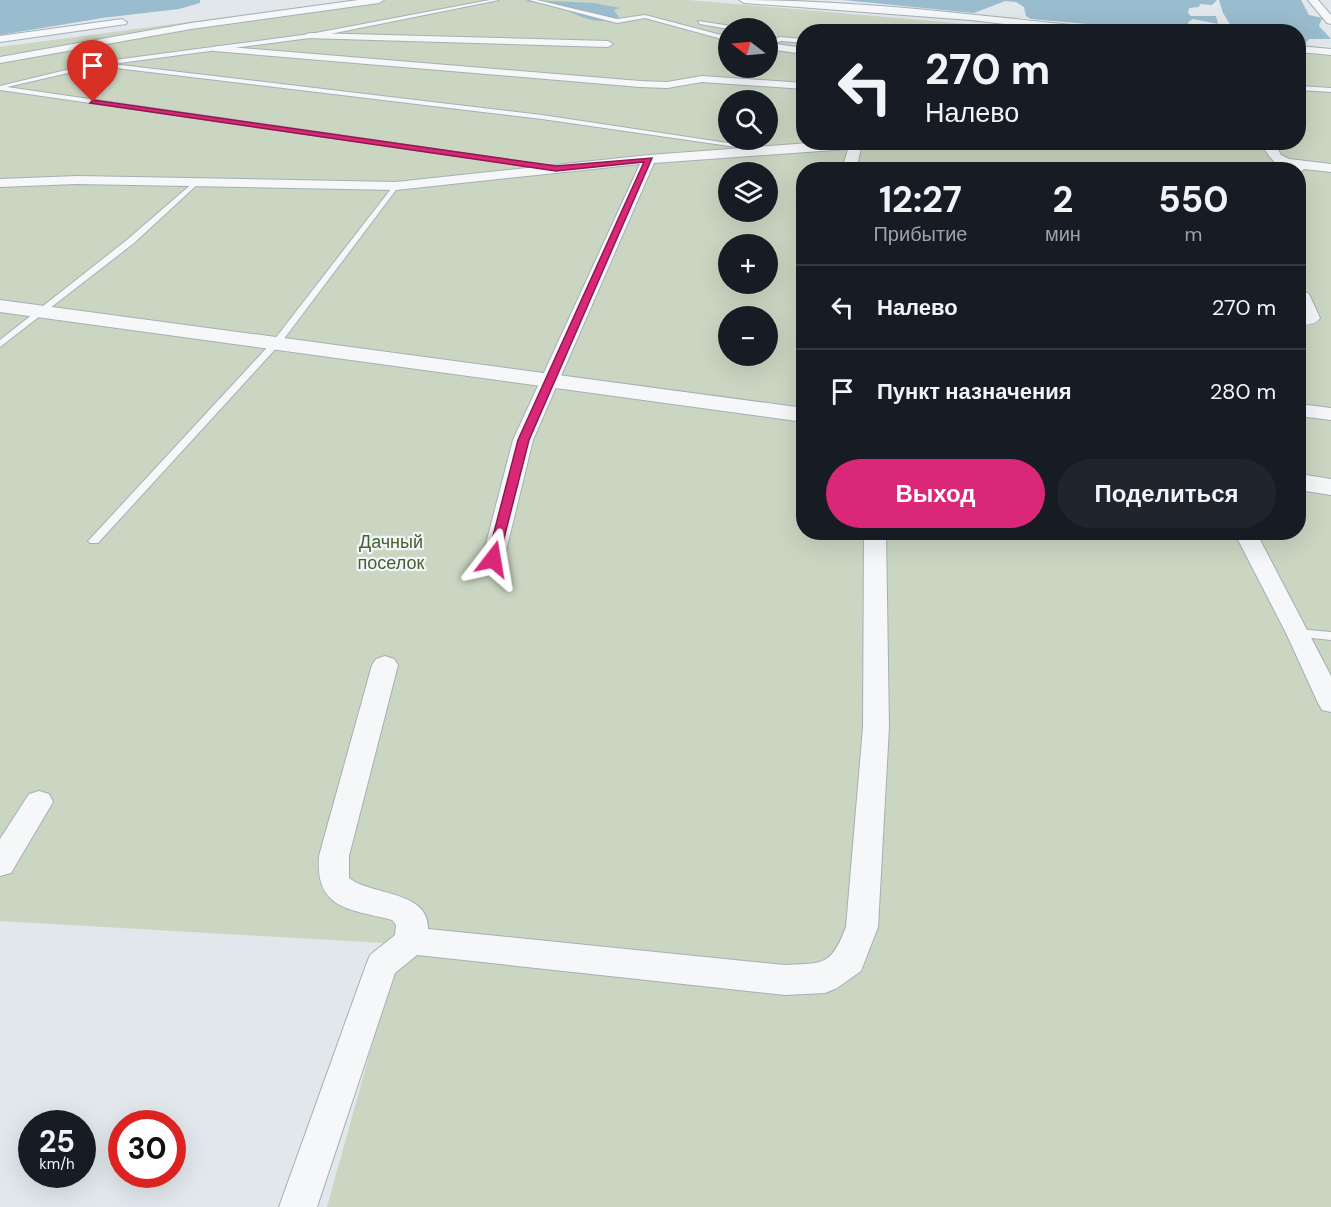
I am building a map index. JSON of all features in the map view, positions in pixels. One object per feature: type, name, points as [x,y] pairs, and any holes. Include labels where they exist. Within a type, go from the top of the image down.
[{"type":"street","points":[[0,60],[191,26],[379,0]]},
{"type":"street","points":[[744,0],[1033,24]]},
{"type":"street","points":[[1313,0],[1331,21]]},
{"type":"street","points":[[0,39],[132,21]]},
{"type":"street","points":[[310,36],[608,44]]},
{"type":"street","points":[[778,47],[796,50]]},
{"type":"street","points":[[218,49],[648,85],[667,85],[702,79],[796,85]]},
{"type":"street","points":[[1306,50],[1331,52]]},
{"type":"street","points":[[0,183],[77,180],[396,186],[649,159],[796,150]]},
{"type":"street","points":[[1270,150],[1283,162]]},
{"type":"street","points":[[493,559],[523,440],[649,159]]},
{"type":"street","points":[[1306,165],[1331,168]]},
{"type":"street","points":[[1306,173],[1331,184]]},
{"type":"street","points":[[0,306],[796,414]]},
{"type":"street","points":[[1306,306],[1311,318],[1306,320]]},
{"type":"street","points":[[1306,411],[1331,414]]},
{"type":"street","points":[[1306,483],[1331,487]]},
{"type":"street","points":[[298,1207],[382,965],[411,941],[785,980],[825,978],[849,961],[862,927],[876,727],[875,540]]},
{"type":"street","points":[[1249,540],[1298,633],[1331,703]]},
{"type":"street","points":[[385,665],[334,856],[333,875],[336,885],[350,896],[402,910],[412,921],[411,941]]},
{"type":"street","points":[[0,864],[39,802]]},
{"type":"lane","points":[[0,88],[41,76],[99,64],[310,36],[497,0]]},
{"type":"lane","points":[[531,0],[617,21],[645,16],[718,36]]},
{"type":"lane","points":[[699,22],[718,26]]},
{"type":"lane","points":[[780,39],[796,40]]},
{"type":"lane","points":[[99,64],[542,117],[777,151]]},
{"type":"lane","points":[[0,88],[556,168]]},
{"type":"lane","points":[[1306,88],[1331,90]]},
{"type":"lane","points":[[0,344],[132,241],[197,182]]},
{"type":"lane","points":[[94,541],[277,342],[396,186]]},
{"type":"lane","points":[[1298,633],[1331,636]]},
{"type":"green space","name":"Дачный поселок","points":[[355,0],[689,0],[967,24],[796,24],[796,150],[1306,150],[1306,54],[1331,56],[1331,1207],[327,1207],[400,944],[0,921],[0,47]]},
{"type":"water","points":[[0,0],[200,0],[200,3],[179,9],[102,18],[0,35]]},
{"type":"water","points":[[843,0],[1217,0],[1212,5],[1200,4],[1199,7],[1189,8],[1188,13],[1191,16],[1216,16],[1218,24],[1193,19],[1189,24],[1087,24],[1031,19],[1026,16],[1024,7],[1016,2],[1005,1],[974,13]]},
{"type":"water","points":[[1219,0],[1301,0],[1309,15],[1322,18],[1319,26],[1331,39],[1309,39],[1306,43],[1306,24],[1230,24]]},
{"type":"water","points":[[524,1],[594,3],[620,8],[614,10],[619,17],[594,21],[556,7]]},
{"type":"route","points":[[93,102],[556,168],[649,159],[523,440],[493,559]]}]
